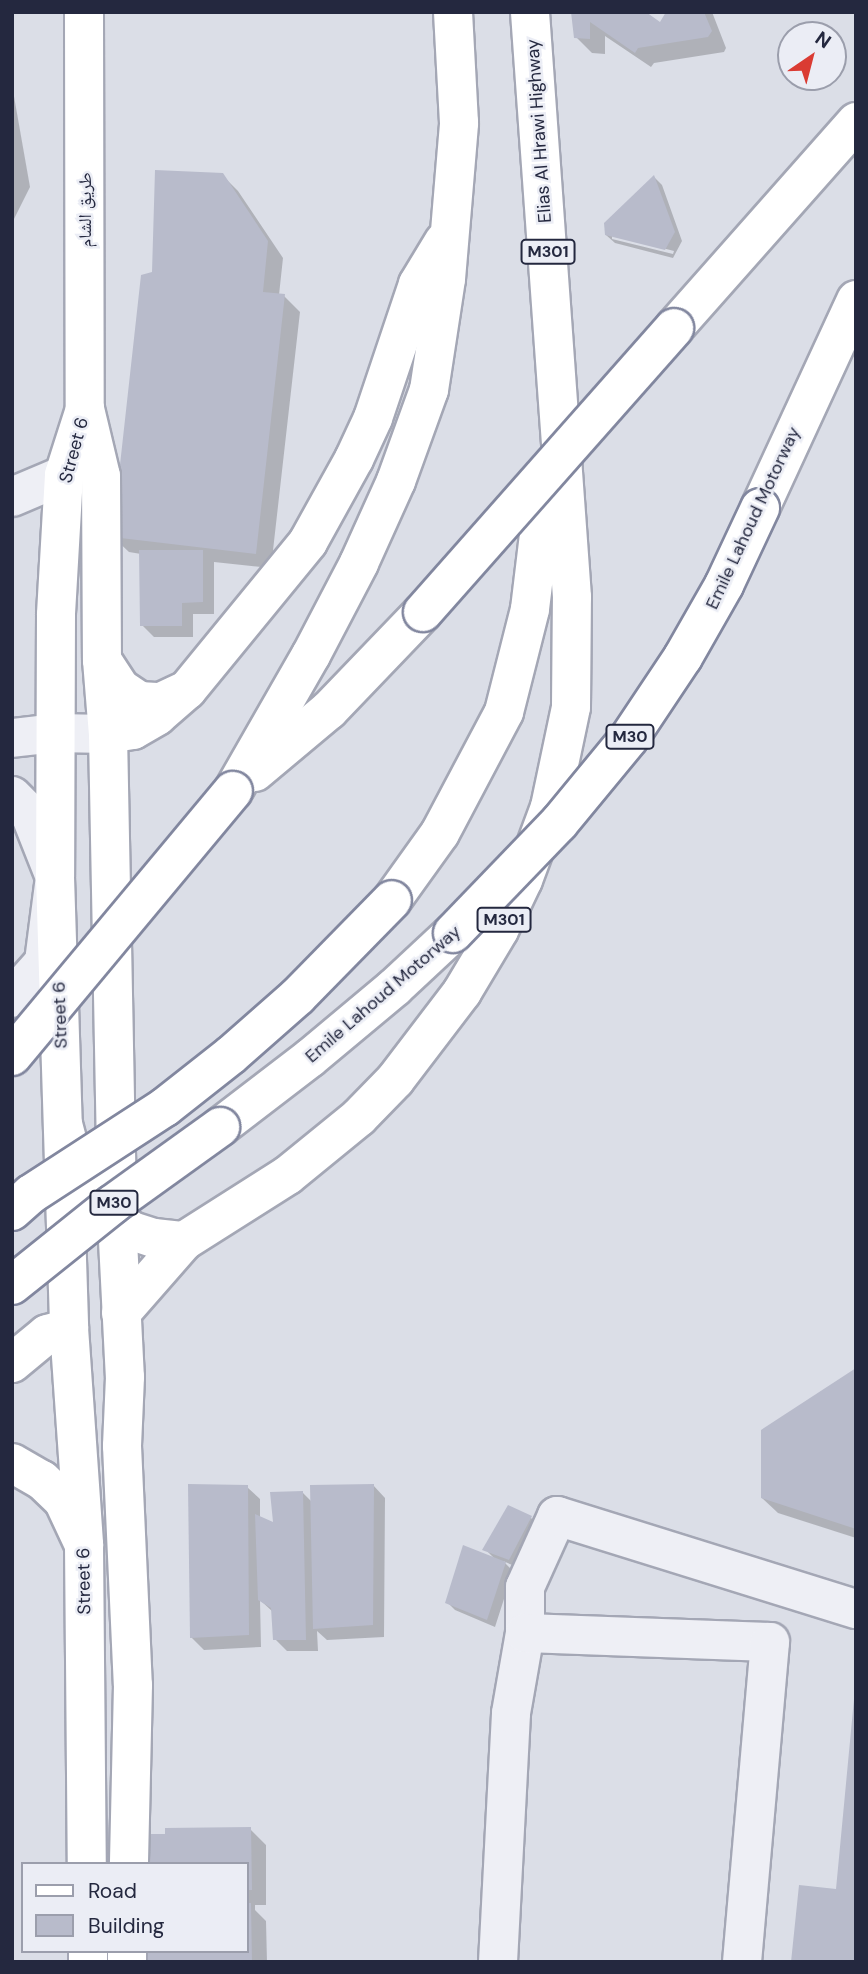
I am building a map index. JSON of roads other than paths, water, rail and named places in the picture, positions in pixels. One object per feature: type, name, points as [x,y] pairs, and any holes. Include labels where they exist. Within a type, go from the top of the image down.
[{"type":"main road","name":"طريق الشام","points":[[84,12],[85,409]]},
{"type":"main road","points":[[12,1056],[233,791],[312,655],[359,563],[396,481],[429,390],[438,341],[459,123],[453,12]]},
{"type":"main road","name":"Elias Al Hrawi Highway","points":[[530,12],[556,376]]},
{"type":"main road","points":[[233,791],[328,710],[423,612],[856,122]]},
{"type":"main road","points":[[108,734],[133,730],[157,716],[187,690],[308,542],[373,418],[418,284],[450,230]]},
{"type":"main road","name":"Emile Lahoud Motorway","points":[[12,1285],[102,1212],[310,1059],[395,987],[479,909],[559,822],[629,738],[683,657],[724,585],[856,300]]},
{"type":"main road","name":"M301","points":[[12,1211],[31,1194],[164,1107],[231,1055],[298,996],[392,900],[440,833],[467,789],[504,712],[530,609],[556,376]]},
{"type":"main road","name":"M301","points":[[121,1313],[184,1241],[288,1175],[359,1116],[395,1080],[462,992],[499,930],[523,880],[550,807],[571,707],[570,550],[556,376]]},
{"type":"main road","name":"Street 6","points":[[85,409],[64,475],[56,615],[55,877],[69,1328],[84,1545],[87,1862]]},
{"type":"main road","name":"Street 6","points":[[85,409],[101,476],[102,660],[108,734],[117,1221],[125,1377],[122,1446],[134,1685],[129,1862]]},
{"type":"main road","points":[[102,660],[120,688],[139,701],[161,702],[187,690]]},
{"type":"main road","points":[[63,1124],[68,1151],[80,1178],[101,1208],[117,1221],[143,1235],[184,1241]]},
{"type":"main road","points":[[12,1363],[47,1334],[69,1328],[106,1343],[125,1377]]},
{"type":"main road","points":[[12,1463],[41,1480],[63,1500],[84,1545]]},
{"type":"street","points":[[12,497],[64,475]]},
{"type":"street","points":[[12,738],[55,733],[108,734]]},
{"type":"street","points":[[12,796],[30,814],[55,877],[44,962],[12,998]]},
{"type":"street","points":[[77,1440],[122,1446]]},
{"type":"street","points":[[498,1962],[511,1713],[525,1633],[525,1587],[557,1516],[856,1609]]},
{"type":"street","points":[[525,1633],[770,1642],[742,1962]]}]
